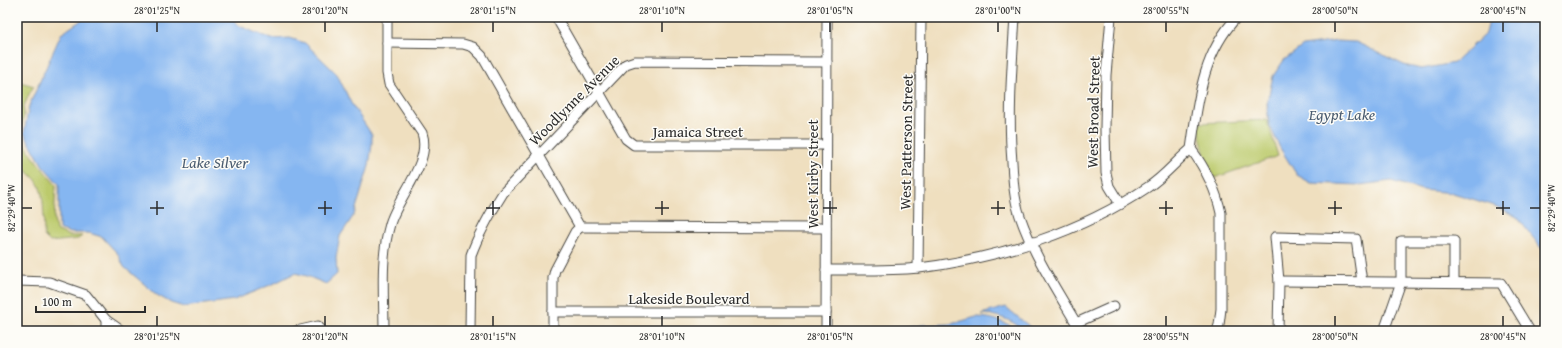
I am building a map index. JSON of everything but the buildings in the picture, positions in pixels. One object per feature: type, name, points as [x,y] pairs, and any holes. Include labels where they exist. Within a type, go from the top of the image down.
[{"type":"street","points":[[384,331],[384,260],[390,222],[420,164],[425,141],[422,133],[389,84],[387,73],[387,17]]},
{"type":"street","name":"Jamaica Street","points":[[556,17],[626,139],[634,145],[826,145]]},
{"type":"street","name":"West Kirby Street","points":[[826,331],[827,17]]},
{"type":"street","name":"West Patterson Street","points":[[918,268],[921,17]]},
{"type":"street","points":[[1015,17],[1010,94],[1011,154],[1014,192],[1019,215],[1030,244],[1077,327],[1114,306]]},
{"type":"street","name":"West Broad Street","points":[[1111,17],[1106,75],[1106,173],[1109,186],[1120,204]]},
{"type":"street","points":[[1217,331],[1221,309],[1221,213],[1218,201],[1201,163],[1191,149],[1200,90],[1217,42],[1238,17]]},
{"type":"street","points":[[387,42],[463,44],[473,46],[482,56],[580,228]]},
{"type":"street","name":"Woodlynne Avenue","points":[[470,331],[471,255],[493,208],[504,193],[539,155],[626,64],[635,61],[827,62]]},
{"type":"street","points":[[826,270],[918,268],[958,262],[1030,244],[1079,225],[1149,187],[1166,173],[1179,158],[1191,149]]},
{"type":"street","points":[[553,331],[553,278],[555,270],[575,232],[580,228],[826,228]]},
{"type":"street","points":[[1278,331],[1279,281],[1275,238],[1356,239],[1362,282]]},
{"type":"street","points":[[1384,331],[1400,282],[1401,241],[1454,241],[1454,282]]},
{"type":"street","points":[[17,281],[49,282],[86,295],[106,320],[122,331]]},
{"type":"street","points":[[1279,281],[1501,283],[1530,331]]},
{"type":"street","name":"Lakeside Boulevard","points":[[553,312],[826,312]]},
{"type":"street","points":[[106,320],[106,331]]},
{"type":"street","points":[[296,331],[318,326],[322,331]]},
{"type":"green space","points":[[17,81],[34,86],[23,108],[24,114],[21,133],[22,138],[30,152],[56,185],[54,219],[56,230],[69,236],[82,236],[78,239],[50,242],[44,236],[43,199],[39,186],[36,180],[17,163]]},
{"type":"green space","points":[[1267,120],[1278,156],[1214,178],[1204,152],[1199,123]]},
{"type":"water","name":"Lake Silver","points":[[86,17],[233,17],[237,25],[271,39],[290,38],[305,43],[337,74],[351,103],[372,135],[372,144],[369,166],[354,215],[340,236],[336,258],[337,274],[326,284],[295,273],[234,300],[184,307],[171,303],[157,295],[124,267],[118,254],[102,237],[89,233],[70,233],[59,229],[59,184],[43,166],[24,133],[29,106],[61,34]]},
{"type":"water","name":"Egypt Lake","points":[[1490,17],[1545,17],[1545,253],[1517,217],[1495,206],[1453,193],[1422,190],[1391,181],[1359,185],[1311,183],[1297,175],[1280,148],[1269,124],[1267,104],[1273,76],[1284,60],[1303,46],[1337,41],[1356,42],[1404,65],[1421,69],[1454,63],[1486,33]]},
{"type":"water","points":[[1006,307],[1030,327],[1031,331],[1022,331],[1015,324],[1004,318],[981,314]]},
{"type":"water","points":[[976,317],[998,320],[1012,326],[1018,331],[887,331],[921,325],[951,324]]}]
